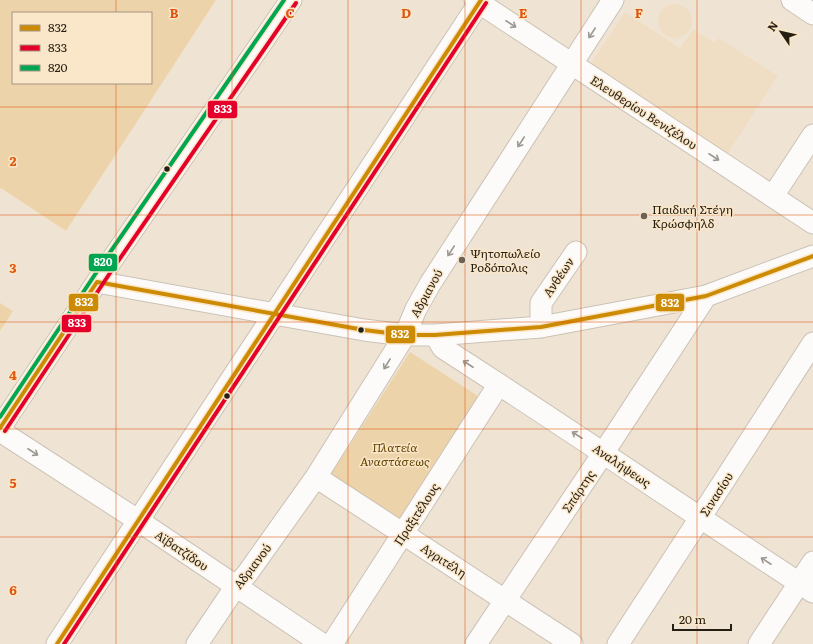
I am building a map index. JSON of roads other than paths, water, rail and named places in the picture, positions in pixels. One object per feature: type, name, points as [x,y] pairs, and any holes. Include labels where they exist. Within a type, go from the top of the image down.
[{"type":"street","points":[[0,428],[97,282],[291,0]]},
{"type":"street","name":"Αδριανού","points":[[197,644],[236,586],[247,574],[316,477],[405,335],[416,309],[430,284],[613,0]]},
{"type":"street","points":[[792,0],[813,14]]},
{"type":"street","points":[[57,644],[478,1]]},
{"type":"street","name":"Ελευθερίου Βενιζέλου","points":[[478,1],[813,223]]},
{"type":"street","points":[[773,196],[813,135]]},
{"type":"street","name":"Ανθέων","points":[[541,327],[541,303],[576,252]]},
{"type":"street","points":[[97,282],[364,330],[405,335],[435,335],[541,327],[706,296],[813,256]]},
{"type":"street","name":"Σπάρτης","points":[[476,644],[706,296]]},
{"type":"street","name":"Αναλήψεως","points":[[435,335],[443,348],[604,452],[700,518],[806,587]]},
{"type":"street","name":"Σινασίου","points":[[618,644],[813,343]]},
{"type":"street","name":"Πραξιτέλους","points":[[332,644],[499,384]]},
{"type":"street","name":"Αϊβατζίδου","points":[[0,431],[138,520],[322,644]]},
{"type":"street","name":"Αγριτέλη","points":[[316,477],[572,644]]},
{"type":"street","points":[[759,644],[806,587],[813,562]]},
{"type":"place","name":"Παιδική Στέγη Κρώσφηλδ","points":[[644,216]]},
{"type":"place","name":"Ψητοπωλείο Ροδόπολις","points":[[462,260]]},
{"type":"park label","name":"Πλατεία Αναστάσεως","points":[[395,454]]}]
